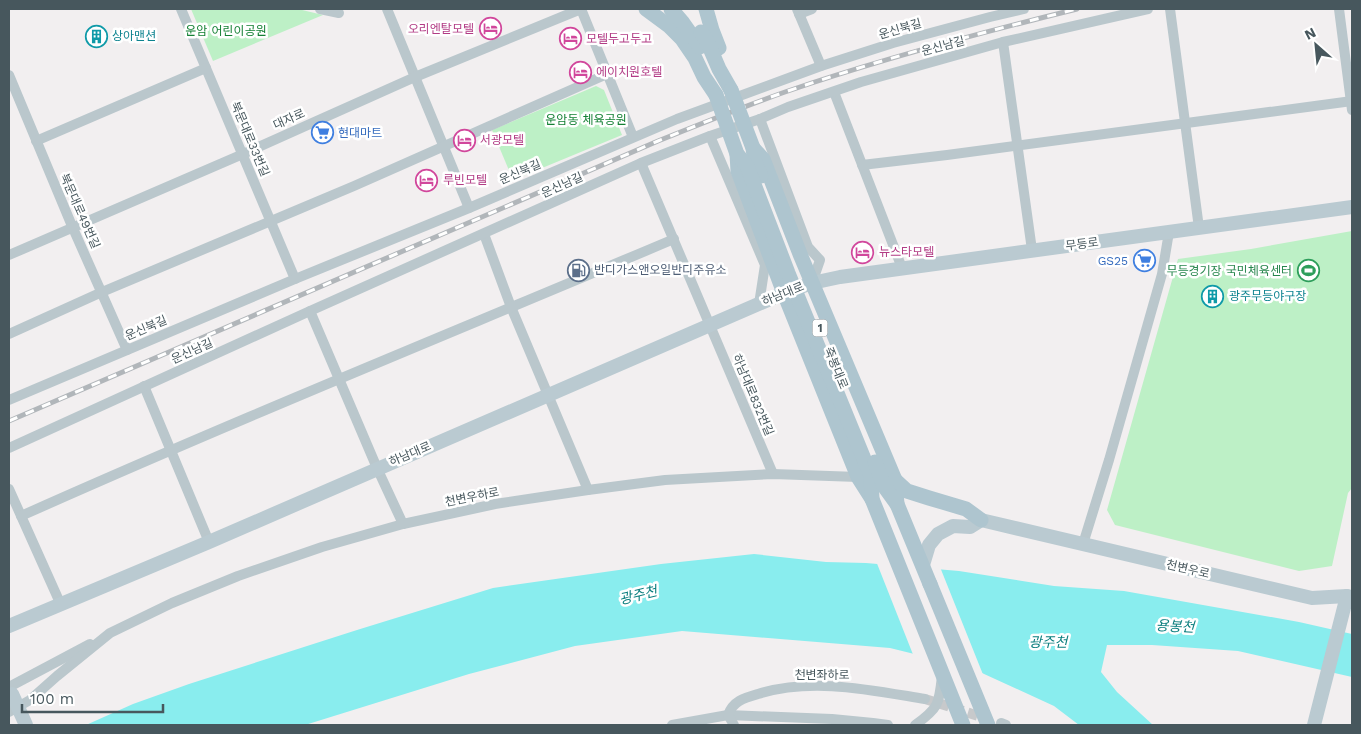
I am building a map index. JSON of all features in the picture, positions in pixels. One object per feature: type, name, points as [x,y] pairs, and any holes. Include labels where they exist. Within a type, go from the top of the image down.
[{"type":"main road","points":[[646,9],[669,26],[682,39],[716,95]]},
{"type":"main road","name":"1","points":[[671,9],[697,42],[710,71],[716,95],[737,154]]},
{"type":"main road","name":"1","points":[[683,9],[707,41],[719,69],[732,90],[753,148]]},
{"type":"main road","points":[[706,9],[712,30],[727,66],[732,90]]},
{"type":"main road","points":[[753,148],[763,159],[800,254],[894,480],[898,504]]},
{"type":"main road","name":"죽봉대로","points":[[753,148],[756,163],[801,282],[884,486],[898,504],[930,584],[998,725]]},
{"type":"main road","points":[[737,154],[738,170],[784,293],[858,477],[872,499]]},
{"type":"main road","name":"죽봉대로","points":[[737,154],[747,166],[788,273],[871,476],[872,499]]},
{"type":"main road","points":[[894,480],[907,491],[966,508],[981,520]]},
{"type":"main road","name":"1","points":[[872,499],[963,725]]},
{"type":"street","name":"북문대로33번길","points":[[181,9],[295,279]]},
{"type":"street","points":[[320,9],[339,13]]},
{"type":"street","points":[[387,9],[469,208]]},
{"type":"street","points":[[581,9],[633,137]]},
{"type":"street","name":"대자로","points":[[9,254],[415,77],[581,9]]},
{"type":"street","points":[[812,9],[798,11],[820,66]]},
{"type":"street","name":"운신북길","points":[[9,400],[295,279],[469,208],[633,137],[739,96],[820,66],[988,13],[1024,9]]},
{"type":"street","name":"운신남길","points":[[9,448],[642,163],[710,136],[861,82],[1003,42],[1148,9]]},
{"type":"street","points":[[1170,9],[1199,228]]},
{"type":"street","points":[[862,165],[1278,110],[1352,104],[1340,9]]},
{"type":"street","points":[[1003,42],[1032,250]]},
{"type":"street","points":[[36,141],[206,68]]},
{"type":"street","points":[[9,334],[102,292],[354,186],[607,74]]},
{"type":"street","name":"북문대로49번길","points":[[9,75],[72,226],[127,350]]},
{"type":"street","points":[[834,92],[902,268]]},
{"type":"street","points":[[760,119],[808,247],[820,260],[812,283]]},
{"type":"street","points":[[710,136],[765,265],[759,304]]},
{"type":"street","name":"하남대로832번길","points":[[642,163],[773,474]]},
{"type":"street","name":"무등로","points":[[812,283],[840,276],[1352,207]]},
{"type":"street","points":[[1083,544],[1162,274],[1169,232]]},
{"type":"street","points":[[484,234],[511,307],[588,490]]},
{"type":"street","points":[[21,516],[340,378],[674,239]]},
{"type":"street","name":"하남대로","points":[[9,626],[210,542],[784,293],[812,283]]},
{"type":"street","points":[[310,311],[403,524]]},
{"type":"street","points":[[144,386],[210,542]]},
{"type":"street","name":"천변우하로","points":[[10,689],[110,633],[172,602],[238,576],[322,547],[403,524],[495,504],[665,480],[773,474],[858,477]]},
{"type":"street","points":[[9,489],[60,605]]},
{"type":"street","name":"천변우로","points":[[922,565],[929,545],[938,534],[953,526],[970,528],[981,520],[1312,598],[1350,597],[1339,626],[1314,725]]},
{"type":"street","name":"천변우하로","points":[[9,712],[30,700],[56,676],[110,633]]},
{"type":"street","points":[[915,725],[926,718],[934,709],[939,698],[942,675]]},
{"type":"street","name":"천변좌하로","points":[[728,715],[732,706],[744,698],[778,689],[808,686],[857,688],[925,699]]},
{"type":"street","points":[[10,689],[26,725]]},
{"type":"street","points":[[9,708],[16,725]]},
{"type":"street","points":[[728,715],[734,725]]},
{"type":"street","points":[[672,725],[728,715],[832,719],[888,725]]},
{"type":"green space","name":"운암 어린이공원","points":[[191,9],[298,9],[323,15],[213,61]]},
{"type":"green space","name":"운암동 체육공원","points":[[596,86],[604,90],[622,135],[513,180],[492,130]]},
{"type":"green space","points":[[1352,231],[1352,488],[1348,493],[1332,566],[1299,571],[1115,525],[1107,510],[1178,259],[1251,249]]},
{"type":"water","name":"광주천","points":[[754,554],[826,562],[866,563],[959,571],[1054,586],[1124,591],[1299,622],[1352,634],[1352,677],[1238,651],[1152,645],[1107,645],[1101,672],[1117,692],[1153,725],[1079,725],[1054,706],[971,668],[890,648],[682,631],[575,646],[469,674],[305,725],[86,725],[133,704],[189,684],[493,588],[661,564]]},
{"type":"pier","points":[[876,561],[940,567],[984,677],[970,671],[914,657]]},
{"type":"tunnel","points":[[925,699],[988,719]]},
{"type":"railway","points":[[9,421],[658,141],[737,110],[821,80],[894,58],[1077,9]]},
{"type":"place","name":"오리엔탈모텔","points":[[490,29]]},
{"type":"place","name":"상아맨션","points":[[96,36]]},
{"type":"place","name":"모텔두고두고","points":[[570,39]]},
{"type":"place","name":"에이치원호텔","points":[[580,72]]},
{"type":"place","name":"현대마트","points":[[322,133]]},
{"type":"place","name":"서광모텔","points":[[464,140]]},
{"type":"place","name":"루빈모텔","points":[[427,180]]},
{"type":"place","name":"뉴스타모텔","points":[[863,252]]},
{"type":"place","name":"GS25","points":[[1144,261]]},
{"type":"place","name":"반디가스앤오일반디주유소","points":[[578,270]]},
{"type":"place","name":"무등경기장 국민체육센터","points":[[1308,271]]},
{"type":"place","name":"광주무등야구장","points":[[1213,296]]},
{"type":"water label","name":"용봉천","points":[[1175,626]]}]
